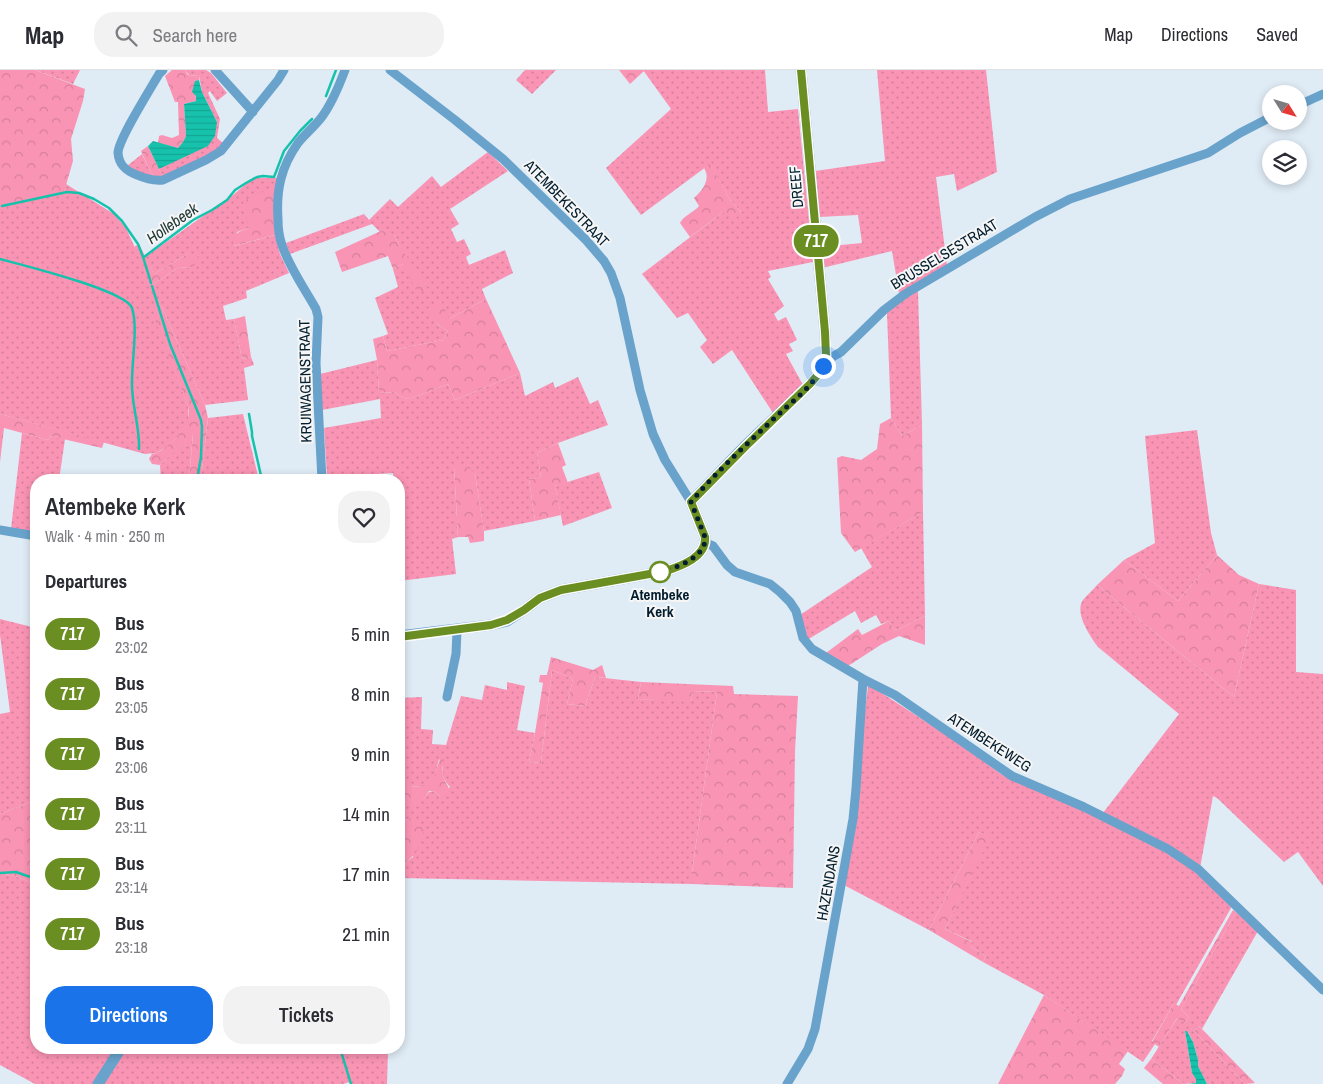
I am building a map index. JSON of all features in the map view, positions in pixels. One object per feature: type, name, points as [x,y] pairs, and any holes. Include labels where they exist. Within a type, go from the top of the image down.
[{"type":"street","points":[[162,70],[120,143],[118,151],[124,168],[129,172],[150,180],[163,180],[221,151],[284,70]]},
{"type":"street","points":[[215,70],[252,112]]},
{"type":"street","name":"KRUIWAGENSTRAAT","points":[[322,474],[316,363],[318,317],[316,309],[281,244],[277,204],[280,181],[289,157],[300,141],[322,117],[333,98],[345,70]]},
{"type":"street","name":"ATEMBEKESTRAAT","points":[[390,70],[456,120],[507,163],[586,240],[604,262],[611,273],[620,298],[640,390],[653,434],[665,460],[691,502],[703,530],[706,543]]},
{"type":"street","name":"DREEF","points":[[801,70],[825,332],[826,351],[824,361]]},
{"type":"street","points":[[1308,101],[1323,94]]},
{"type":"street","name":"BRUSSELSESTRAAT","points":[[691,502],[810,384],[821,371],[824,361],[841,352],[884,310],[905,294],[1035,217],[1070,200],[1208,153],[1262,122]]},
{"type":"street","points":[[0,530],[30,535]]},
{"type":"street","points":[[405,635],[491,625],[507,620],[540,598],[561,590],[649,574],[679,566],[697,556],[706,543]]},
{"type":"street","name":"ATEMBEKEWEG","points":[[706,543],[713,546],[735,572],[770,584],[780,592],[796,610],[803,638],[812,649],[895,695],[1012,776],[1091,811],[1168,849],[1187,861],[1198,869],[1323,990]]},
{"type":"street","points":[[447,697],[456,654],[457,630]]},
{"type":"street","name":"HAZENDANS","points":[[787,1084],[808,1049],[815,1029],[853,819],[863,678]]},
{"type":"street","points":[[98,1084],[117,1054]]},
{"type":"green space","points":[[0,70],[35,70],[85,89],[71,139],[73,161],[64,192],[0,206]]},
{"type":"green space","points":[[35,70],[80,70],[73,84]]},
{"type":"green space","points":[[172,70],[185,70],[188,75],[199,76],[199,80],[195,81],[196,101],[184,104],[186,136],[178,148],[158,143],[159,136],[172,138],[179,135],[178,102],[175,102],[165,76]]},
{"type":"green space","points":[[185,70],[206,70],[211,73],[227,93],[217,101],[210,91],[208,93],[220,119],[217,138],[223,143],[211,153],[163,177],[159,169],[170,163],[217,122],[202,92],[199,76],[189,75]]},
{"type":"green space","points":[[525,70],[556,70],[532,94],[516,80]]},
{"type":"green space","points":[[619,70],[643,70],[644,71],[630,84]]},
{"type":"green space","points":[[643,70],[765,70],[768,112],[798,109],[813,262],[768,271],[771,277],[768,279],[784,306],[774,314],[778,321],[786,317],[797,340],[789,344],[793,351],[786,354],[803,385],[773,413],[732,350],[713,364],[700,347],[707,340],[688,313],[677,318],[642,274],[723,212],[742,213],[730,200],[710,164],[641,215],[606,168],[671,109]]},
{"type":"green space","points":[[877,70],[986,70],[997,172],[957,191],[954,174],[936,177],[947,266],[899,293],[892,251],[822,268],[820,247],[862,243],[858,215],[819,217],[815,171],[885,161]]},
{"type":"green space","points":[[148,146],[163,177],[155,177],[151,173],[141,151]]},
{"type":"green space","points":[[488,152],[508,171],[450,209],[459,224],[451,229],[457,242],[464,239],[471,254],[466,257],[469,265],[505,250],[513,273],[482,289],[486,299],[449,319],[436,323],[448,331],[443,340],[387,351],[383,336],[388,334],[375,298],[398,287],[393,269],[403,264],[395,236],[383,230],[380,232],[372,224],[290,254],[286,243],[364,214],[369,220],[390,199],[398,207],[432,176],[441,187]]},
{"type":"green space","points":[[142,154],[151,173],[155,177],[150,177],[127,166]]},
{"type":"green space","points":[[710,163],[730,200],[742,213],[732,221],[723,212],[690,237],[680,223],[699,206],[694,198],[705,184],[707,176],[704,168]]},
{"type":"green space","points":[[253,178],[277,178],[276,186],[249,228],[237,232],[234,246],[275,235],[280,254],[289,273],[246,291],[247,298],[223,306],[226,320],[234,319],[242,359],[251,357],[254,365],[244,368],[248,400],[205,405],[162,307],[157,303],[174,368],[188,406],[189,421],[167,447],[156,453],[145,454],[0,414],[0,206],[64,192],[66,184],[114,214],[126,228],[152,285],[178,268],[192,267],[189,253],[154,274],[145,257],[233,195]]},
{"type":"green space","points":[[276,186],[275,235],[233,246],[235,236],[249,228],[243,201]]},
{"type":"green space","points":[[383,230],[395,236],[428,289],[418,294],[403,264],[393,269],[388,256],[342,272],[335,252]]},
{"type":"green space","points":[[139,244],[154,274],[189,253],[195,254],[198,257],[196,264],[192,267],[178,268],[152,285],[134,247]]},
{"type":"green space","points":[[918,291],[922,425],[902,436],[891,418],[887,313],[897,303]]},
{"type":"green space","points":[[486,299],[520,373],[455,400],[448,384],[410,399],[403,398],[395,392],[379,393],[377,360],[373,339],[383,336],[387,351],[443,340],[448,331],[436,323],[428,308],[441,300],[449,319]]},
{"type":"green space","points":[[157,302],[162,307],[205,405],[208,418],[202,474],[190,474],[193,434],[160,465],[152,464],[149,459],[152,454],[162,450],[177,437],[189,416],[188,406],[155,320]]},
{"type":"green space","points":[[245,316],[251,357],[242,359],[234,319]]},
{"type":"green space","points":[[377,360],[379,393],[395,392],[403,398],[410,399],[448,384],[455,400],[520,373],[525,396],[553,382],[555,388],[578,377],[590,404],[598,400],[608,425],[558,443],[537,453],[541,477],[529,479],[535,521],[484,531],[475,474],[454,466],[458,537],[452,539],[456,574],[405,580],[405,474],[327,474],[324,428],[381,418],[380,399],[322,410],[320,374]]},
{"type":"green space","points":[[0,414],[104,442],[102,448],[50,436],[48,440],[4,428],[0,462]]},
{"type":"green space","points":[[243,414],[258,474],[202,474],[208,418]]},
{"type":"green space","points":[[891,418],[902,436],[922,425],[923,512],[855,552],[841,533],[837,458],[842,456],[861,460],[877,449],[880,424]]},
{"type":"green space","points":[[1197,430],[1211,533],[1217,555],[1178,601],[1124,560],[1155,543],[1145,436]]},
{"type":"green space","points":[[22,433],[48,440],[50,436],[65,439],[60,474],[30,474],[30,532],[11,529]]},
{"type":"green space","points":[[193,433],[190,474],[161,474],[160,465]]},
{"type":"green space","points":[[558,443],[566,465],[562,467],[568,483],[555,486],[561,515],[535,521],[529,479],[541,477],[537,453]]},
{"type":"green space","points":[[467,464],[475,474],[484,531],[484,541],[470,543],[468,537],[458,537],[454,466]]},
{"type":"green space","points":[[599,472],[612,508],[563,526],[555,486]]},
{"type":"green space","points":[[923,512],[925,616],[895,631],[889,621],[881,624],[876,615],[861,623],[855,611],[807,640],[800,615],[872,567],[861,548]]},
{"type":"green space","points":[[1217,555],[1239,575],[1259,584],[1234,697],[1097,585],[1124,560],[1178,601]]},
{"type":"green space","points":[[1259,584],[1296,590],[1296,672],[1323,674],[1323,886],[1298,852],[1284,862],[1213,796],[1200,868],[1103,813],[1179,714],[1098,647],[1087,631],[1082,618],[1080,611],[1083,600],[1097,585],[1234,697]]},
{"type":"green space","points":[[925,616],[925,645],[899,636],[882,644],[848,666],[826,653],[858,629],[862,635],[889,621],[895,631]]},
{"type":"green space","points":[[0,619],[30,626],[30,802],[0,814],[0,714],[10,712],[0,635]]},
{"type":"green space","points":[[551,657],[593,670],[602,665],[606,678],[595,677],[585,706],[567,704],[573,679],[552,670],[541,763],[529,762],[543,683],[539,682],[540,675],[547,675]]},
{"type":"green space","points":[[552,670],[573,679],[567,704],[585,706],[595,677],[641,682],[638,699],[691,701],[693,691],[717,692],[692,884],[405,878],[405,863],[413,857],[408,819],[405,821],[405,806],[416,803],[429,792],[434,791],[440,796],[450,787],[442,773],[443,767],[439,759],[433,779],[425,785],[415,787],[405,784],[405,698],[422,697],[421,729],[433,730],[432,744],[446,745],[461,696],[482,700],[485,685],[507,690],[507,682],[525,686],[517,730],[535,733],[529,762],[541,763]]},
{"type":"green space","points":[[641,682],[733,686],[734,694],[798,696],[795,751],[793,888],[692,884],[717,692],[693,691],[691,702],[638,699]]},
{"type":"green space","points":[[868,686],[874,688],[957,742],[1001,774],[1158,846],[1194,870],[1230,904],[1231,908],[1176,1005],[1174,1003],[1152,1041],[1155,1044],[1143,1062],[1044,995],[983,962],[986,956],[971,947],[973,942],[945,929],[989,837],[979,832],[929,930],[844,885]]},
{"type":"green space","points":[[443,754],[445,755],[442,773],[451,794],[447,797],[440,796],[434,791],[429,791],[417,804],[405,806],[405,784],[417,787],[428,783],[434,776]]},
{"type":"green space","points":[[30,802],[30,882],[0,873],[0,814]]},
{"type":"green space","points":[[415,818],[424,829],[421,842],[416,851],[405,863],[405,821]]},
{"type":"green space","points":[[979,832],[990,837],[945,929],[974,943],[971,947],[986,956],[983,962],[929,930]]},
{"type":"green space","points":[[0,873],[30,882],[30,1054],[112,1054],[92,1084],[35,1084],[0,1065]]},
{"type":"green space","points":[[1233,910],[1236,912],[1181,1009],[1189,1017],[1185,1023],[1177,1018],[1159,1047],[1152,1042],[1174,1003],[1179,1006]]},
{"type":"green space","points":[[1236,912],[1258,931],[1202,1029],[1199,1026],[1194,1031],[1245,1084],[1207,1084],[1198,1066],[1193,1042],[1185,1031],[1192,1073],[1196,1078],[1196,1083],[1184,1084],[1151,1059],[1178,1017],[1185,1023],[1189,1017],[1181,1009]]},
{"type":"green space","points":[[1044,995],[1128,1051],[1119,1064],[1125,1069],[1115,1084],[998,1084]]},
{"type":"green space","points":[[1199,1026],[1255,1083],[1245,1084],[1194,1031]]},
{"type":"green space","points":[[121,1054],[388,1054],[387,1084],[353,1084],[350,1082],[343,1084],[102,1084]]},
{"type":"green space","points":[[1151,1059],[1184,1084],[1163,1084],[1144,1068]]},
{"type":"shaded area","points":[[199,80],[202,92],[217,122],[215,136],[208,146],[159,169],[148,146],[153,141],[178,148],[183,142],[186,136],[184,104],[196,101],[196,96],[192,92],[195,81]]},
{"type":"shaded area","points":[[1185,1031],[1187,1031],[1193,1042],[1198,1066],[1207,1084],[1189,1084],[1196,1083],[1196,1079],[1192,1073]]},
{"type":"waterway","name":"Hollebeek","points":[[326,96],[336,70]]},
{"type":"waterway","name":"Hollebeek","points":[[2,206],[67,192],[79,193],[109,208],[122,221],[138,244],[144,257],[193,220],[227,200],[235,190],[246,183],[257,177],[274,177],[284,151],[312,119]]},
{"type":"waterway","points":[[143,257],[151,283]]},
{"type":"waterway","points":[[0,259],[93,286],[125,301],[132,308],[135,334],[132,390],[139,449]]},
{"type":"waterway","points":[[152,286],[170,344],[201,420],[201,457],[198,474]]},
{"type":"waterway","points":[[249,414],[261,474]]},
{"type":"waterway","points":[[0,873],[16,872],[30,877]]},
{"type":"waterway","points":[[342,1054],[351,1084]]},
{"type":"bus line","name":"717","points":[[405,636],[491,625],[507,620],[540,598],[561,590],[666,571],[697,556],[703,549],[706,543],[705,537],[691,502],[810,384],[821,371],[826,356],[801,70]]},
{"type":"place","name":"Atembeke Kerk","points":[[660,572]]},
{"type":"route","points":[[660,572],[679,566],[697,556],[703,549],[706,543],[705,537],[691,502],[810,384],[823,366]]}]
